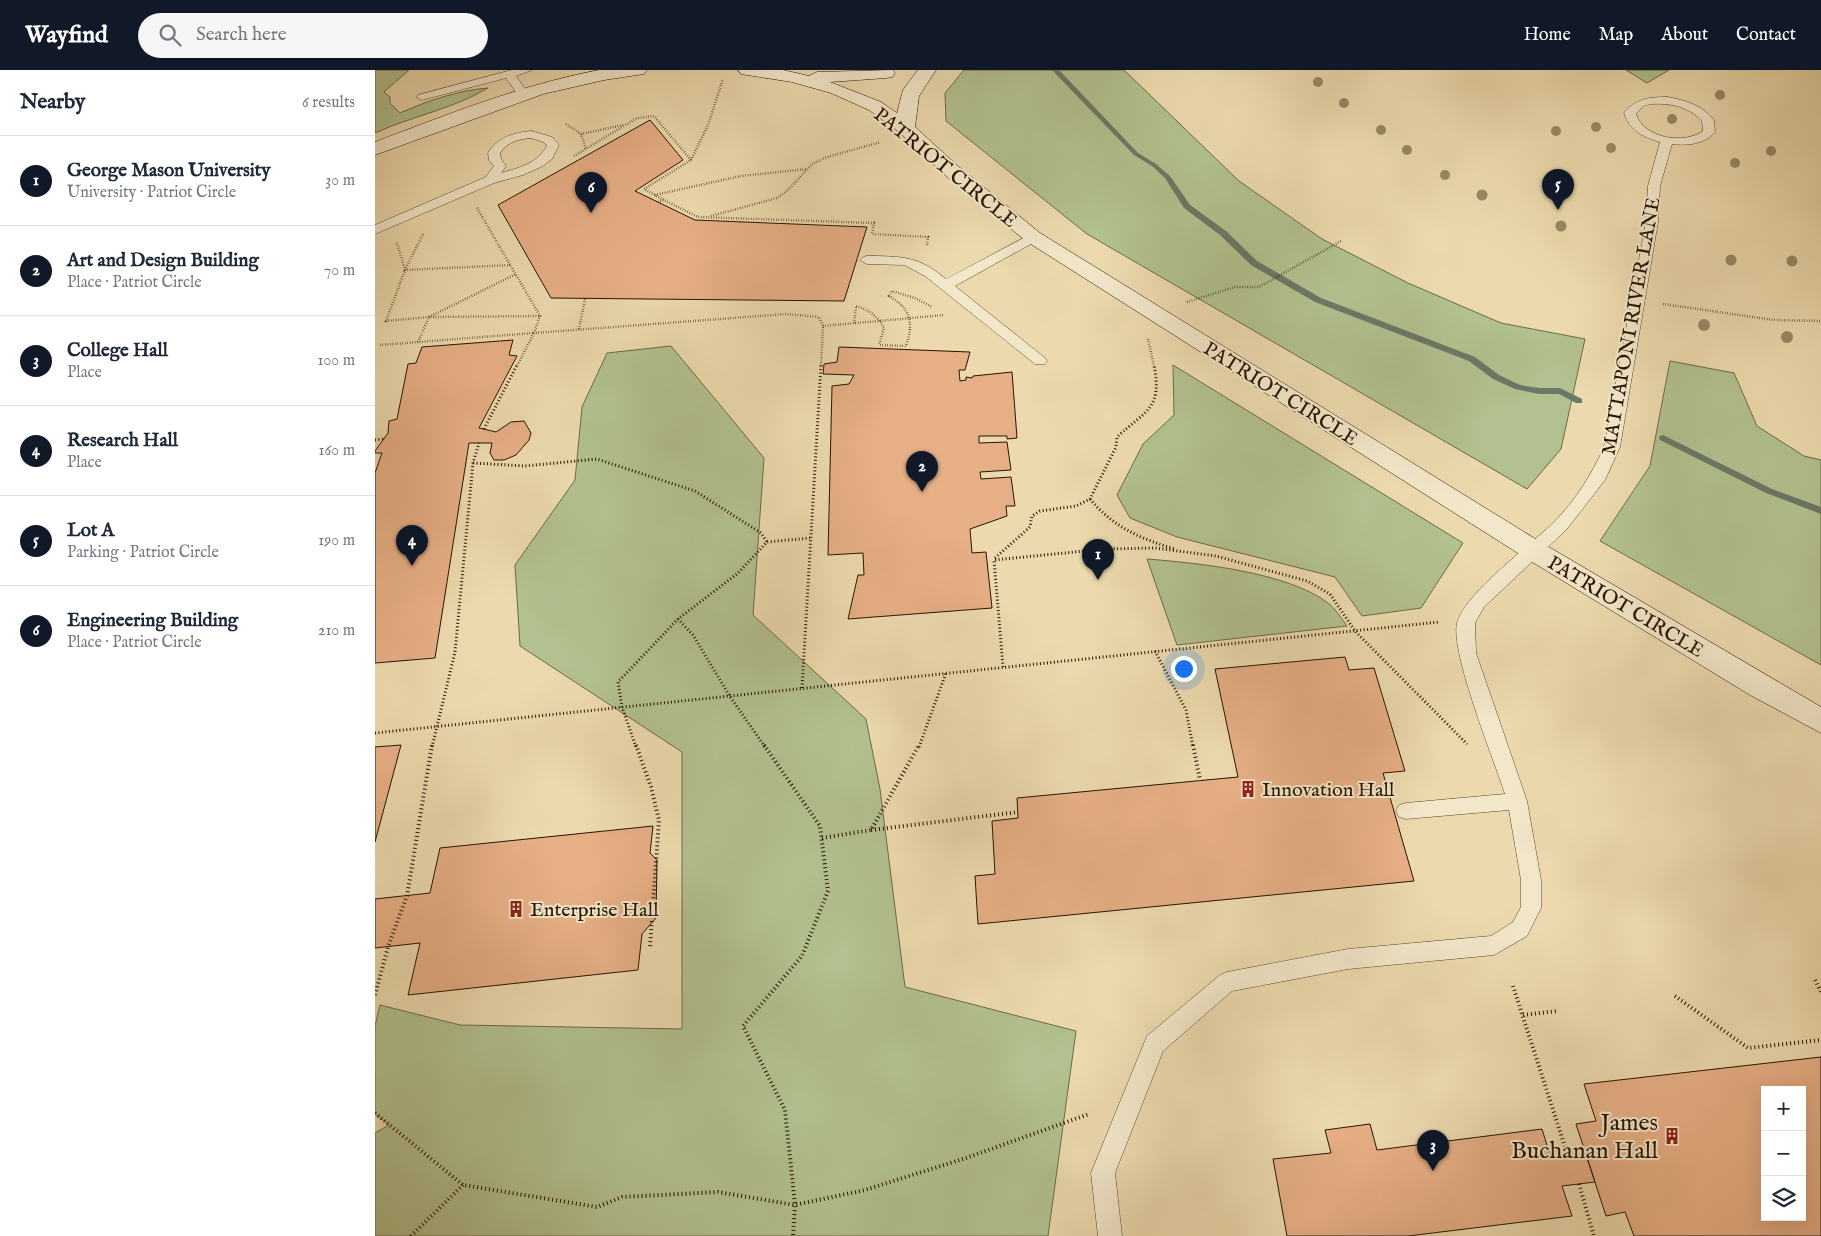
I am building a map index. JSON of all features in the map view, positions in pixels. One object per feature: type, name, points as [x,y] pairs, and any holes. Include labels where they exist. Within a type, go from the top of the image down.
[{"type":"street","points":[[375,149],[522,93],[577,79],[637,70]]},
{"type":"street","name":"PATRIOT CIRCLE","points":[[747,70],[794,78],[837,89],[875,106],[906,128],[952,171],[1033,238],[1533,550],[1760,687],[1821,721]]},
{"type":"street","points":[[906,128],[906,106],[913,86],[927,70]]},
{"type":"street","points":[[794,78],[891,72]]},
{"type":"street","points":[[837,89],[891,72]]},
{"type":"lane","points":[[422,97],[526,70]]},
{"type":"lane","points":[[509,74],[522,93]]},
{"type":"lane","points":[[1651,101],[1674,102],[1695,109],[1708,120],[1710,128],[1702,138],[1689,141],[1667,140],[1645,133],[1635,125],[1630,113],[1635,107],[1651,101]]},
{"type":"lane","points":[[375,230],[490,180],[519,172],[539,163],[550,153],[553,145],[550,140],[528,135],[502,143],[493,153],[495,160],[500,166],[490,180]]},
{"type":"lane","name":"MATTAPONI RIVER LANE","points":[[1110,1236],[1103,1173],[1155,1044],[1227,982],[1348,959],[1494,945],[1520,929],[1531,908],[1531,880],[1517,801],[1467,653],[1466,623],[1478,602],[1561,524],[1599,476],[1606,462],[1612,446],[1652,222],[1655,186],[1667,140]]},
{"type":"lane","points":[[946,285],[1033,238]]},
{"type":"lane","points":[[867,260],[907,261],[930,273],[1040,361]]},
{"type":"lane","points":[[1406,811],[1517,801]]},
{"type":"path","points":[[720,85],[714,112],[702,142],[691,160],[644,189],[698,217],[874,224],[872,234],[929,237],[926,248]]},
{"type":"path","points":[[573,158],[637,118],[654,116],[691,160]]},
{"type":"path","points":[[581,134],[626,125]]},
{"type":"path","points":[[709,217],[776,199],[787,193],[807,169],[823,158],[858,150],[888,140]]},
{"type":"path","points":[[654,195],[741,176],[807,169]]},
{"type":"path","points":[[659,202],[663,200]]},
{"type":"path","points":[[477,207],[540,316],[534,333],[484,430]]},
{"type":"path","points":[[424,231],[405,270],[386,321],[429,316],[540,316]]},
{"type":"path","points":[[395,239],[400,248],[405,270]]},
{"type":"path","points":[[1185,303],[1207,294],[1235,287],[1259,287],[1283,270],[1341,241]]},
{"type":"path","points":[[405,270],[511,265]]},
{"type":"path","points":[[418,342],[429,316],[516,274]]},
{"type":"path","points":[[854,323],[856,306],[874,313],[884,328],[879,345],[906,346],[912,318],[908,310],[889,296],[892,291],[915,298],[943,316]]},
{"type":"path","points":[[579,329],[585,299]]},
{"type":"path","points":[[1638,299],[1693,310],[1765,319],[1821,321]]},
{"type":"path","points":[[381,345],[786,314],[819,317],[823,326],[809,538],[802,688]]},
{"type":"path","points":[[823,326],[948,315]]},
{"type":"path","points":[[994,560],[1030,528],[1032,516],[1040,511],[1076,506],[1090,499],[1116,447],[1117,437],[1147,413],[1154,404],[1156,377],[1147,334]]},
{"type":"path","points":[[375,440],[383,439]]},
{"type":"path","points":[[375,995],[388,947],[407,896],[435,726],[455,652],[473,462],[479,443]]},
{"type":"path","points":[[473,462],[525,466],[597,460],[695,491],[761,533],[767,542]]},
{"type":"path","points":[[1090,499],[1098,510],[1124,530],[1143,539],[1187,552]]},
{"type":"path","points":[[650,947],[659,820],[651,787],[622,706],[618,682],[678,619],[738,573],[767,542],[809,538]]},
{"type":"path","points":[[994,560],[1105,549],[1155,548],[1261,566],[1307,581],[1330,594],[1355,631],[1472,750]]},
{"type":"path","points":[[994,560],[1003,667]]},
{"type":"path","points":[[678,619],[693,635],[729,695],[820,826],[828,891],[802,956],[743,1026],[785,1110],[795,1205],[793,1236]]},
{"type":"path","points":[[375,732],[1439,622]]},
{"type":"path","points":[[1155,651],[1187,710],[1200,780]]},
{"type":"path","points":[[871,830],[918,748],[947,673]]},
{"type":"path","points":[[822,838],[1018,812]]},
{"type":"path","points":[[1815,980],[1821,992]]},
{"type":"path","points":[[1513,986],[1566,1150]]},
{"type":"path","points":[[1675,996],[1748,1048],[1821,1040]]},
{"type":"path","points":[[1522,1015],[1557,1011]]},
{"type":"path","points":[[375,1113],[463,1185],[597,1207],[622,1197],[718,1192],[795,1205],[865,1190],[966,1158],[1089,1114]]},
{"type":"path","points":[[1579,1184],[1593,1236]]},
{"type":"path","points":[[411,1236],[463,1185]]},
{"type":"green space","points":[[375,70],[409,70],[384,92],[390,97],[390,103],[400,113],[443,97],[488,88],[461,102],[375,133]]},
{"type":"green space","points":[[964,70],[1124,70],[1239,181],[1322,239],[1408,283],[1501,323],[1585,339],[1561,449],[1527,489],[1087,234],[946,121],[945,93]]},
{"type":"green space","points":[[1626,70],[1669,70],[1647,83]]},
{"type":"green space","points":[[671,346],[764,458],[753,615],[866,719],[880,789],[905,987],[1076,1031],[1048,1236],[375,1236],[375,1133],[389,1125],[375,1114],[375,1026],[380,1005],[460,1025],[682,1029],[682,752],[520,646],[515,565],[575,480],[582,407],[607,353]]},
{"type":"green space","points":[[1670,361],[1734,373],[1757,426],[1804,456],[1821,460],[1821,665],[1600,541],[1650,466]]},
{"type":"green space","points":[[1173,365],[1463,543],[1421,608],[1362,616],[1335,577],[1177,537],[1130,518],[1117,495],[1143,444],[1174,415]]},
{"type":"green space","points":[[1147,559],[1191,563],[1241,571],[1290,584],[1311,592],[1328,603],[1347,626],[1177,645]]},
{"type":"building","points":[[650,120],[683,160],[635,191],[695,220],[867,227],[844,301],[551,298],[498,205]]},
{"type":"building","points":[[513,340],[509,355],[517,356],[479,428],[496,432],[511,422],[524,421],[531,433],[529,440],[516,455],[504,460],[494,460],[490,453],[492,443],[469,443],[435,658],[375,663],[375,473],[382,453],[375,453],[375,451],[388,433],[389,421],[397,419],[408,364],[416,363],[422,347]]},
{"type":"building","points":[[839,347],[970,352],[965,370],[959,370],[960,381],[966,380],[966,377],[972,378],[973,376],[1012,372],[1017,438],[1007,439],[1007,436],[979,436],[979,443],[1007,442],[1011,470],[980,472],[981,479],[1011,477],[1015,506],[1006,506],[1007,516],[970,529],[972,553],[986,552],[992,608],[848,619],[858,575],[864,575],[863,553],[828,555],[832,386],[849,384],[854,375],[823,374],[824,364],[837,362]]},
{"type":"building","name":"Innovation Hall","points":[[1345,657],[1349,670],[1374,668],[1405,771],[1383,773],[1414,881],[978,924],[975,876],[995,874],[992,821],[1018,818],[1017,798],[1238,777],[1215,669]]},
{"type":"building","points":[[401,745],[375,842],[375,747]]},
{"type":"building","name":"Enterprise Hall","points":[[653,826],[650,853],[657,860],[656,918],[642,934],[638,970],[408,995],[420,943],[375,948],[375,899],[430,893],[440,848]]},
{"type":"building","name":"James Buchanan Hall","points":[[1821,1057],[1821,1236],[1634,1236],[1625,1212],[1606,1216],[1576,1124],[1596,1121],[1584,1084]]},
{"type":"building","points":[[1370,1124],[1377,1150],[1542,1129],[1549,1152],[1584,1148],[1595,1182],[1562,1186],[1572,1216],[1408,1236],[1287,1236],[1273,1159],[1331,1153],[1325,1130]]},
{"type":"waterway","points":[[1055,70],[1136,154],[1154,165],[1168,177],[1187,206],[1223,233],[1254,263],[1318,300],[1472,359],[1496,377],[1518,387],[1539,391],[1560,391],[1579,401]]},
{"type":"waterway","points":[[1663,438],[1769,491],[1821,511]]},
{"type":"place","name":"Lot A","points":[[1558,210]]},
{"type":"place","name":"Engineering Building","points":[[591,213]]},
{"type":"place","name":"Art and Design Building","points":[[922,492]]},
{"type":"place","name":"Research Hall","points":[[412,566]]},
{"type":"place","name":"George Mason University","points":[[1098,580]]},
{"type":"place","name":"Innovation Hall","points":[[1248,789]]},
{"type":"place","name":"Enterprise Hall","points":[[516,909]]},
{"type":"place","name":"James Buchanan Hall","points":[[1672,1136]]},
{"type":"place","name":"College Hall","points":[[1433,1171]]}]
